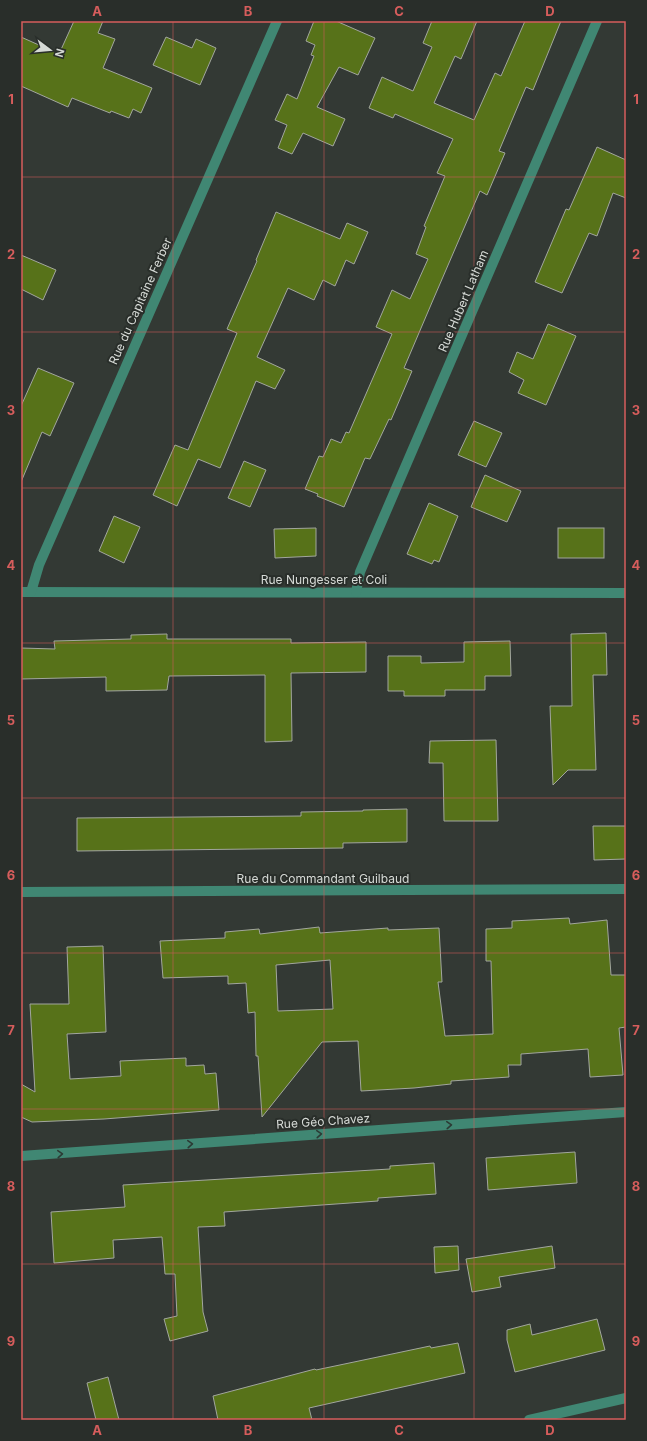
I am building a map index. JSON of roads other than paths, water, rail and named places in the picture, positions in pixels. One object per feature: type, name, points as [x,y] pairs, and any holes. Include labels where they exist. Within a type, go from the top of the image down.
[{"type":"street","name":"Rue du Capitaine Ferber","points":[[26,592],[277,21]]},
{"type":"street","name":"Rue Hubert Latham","points":[[356,592],[360,572],[597,21]]},
{"type":"street","name":"Rue Nungesser et Coli","points":[[26,592],[626,593]]},
{"type":"street","name":"Rue du Commandant Guilbaud","points":[[21,892],[626,889]]},
{"type":"street","name":"Rue Géo Chavez","points":[[21,1156],[626,1112]]},
{"type":"street","points":[[529,1420],[626,1398]]}]
